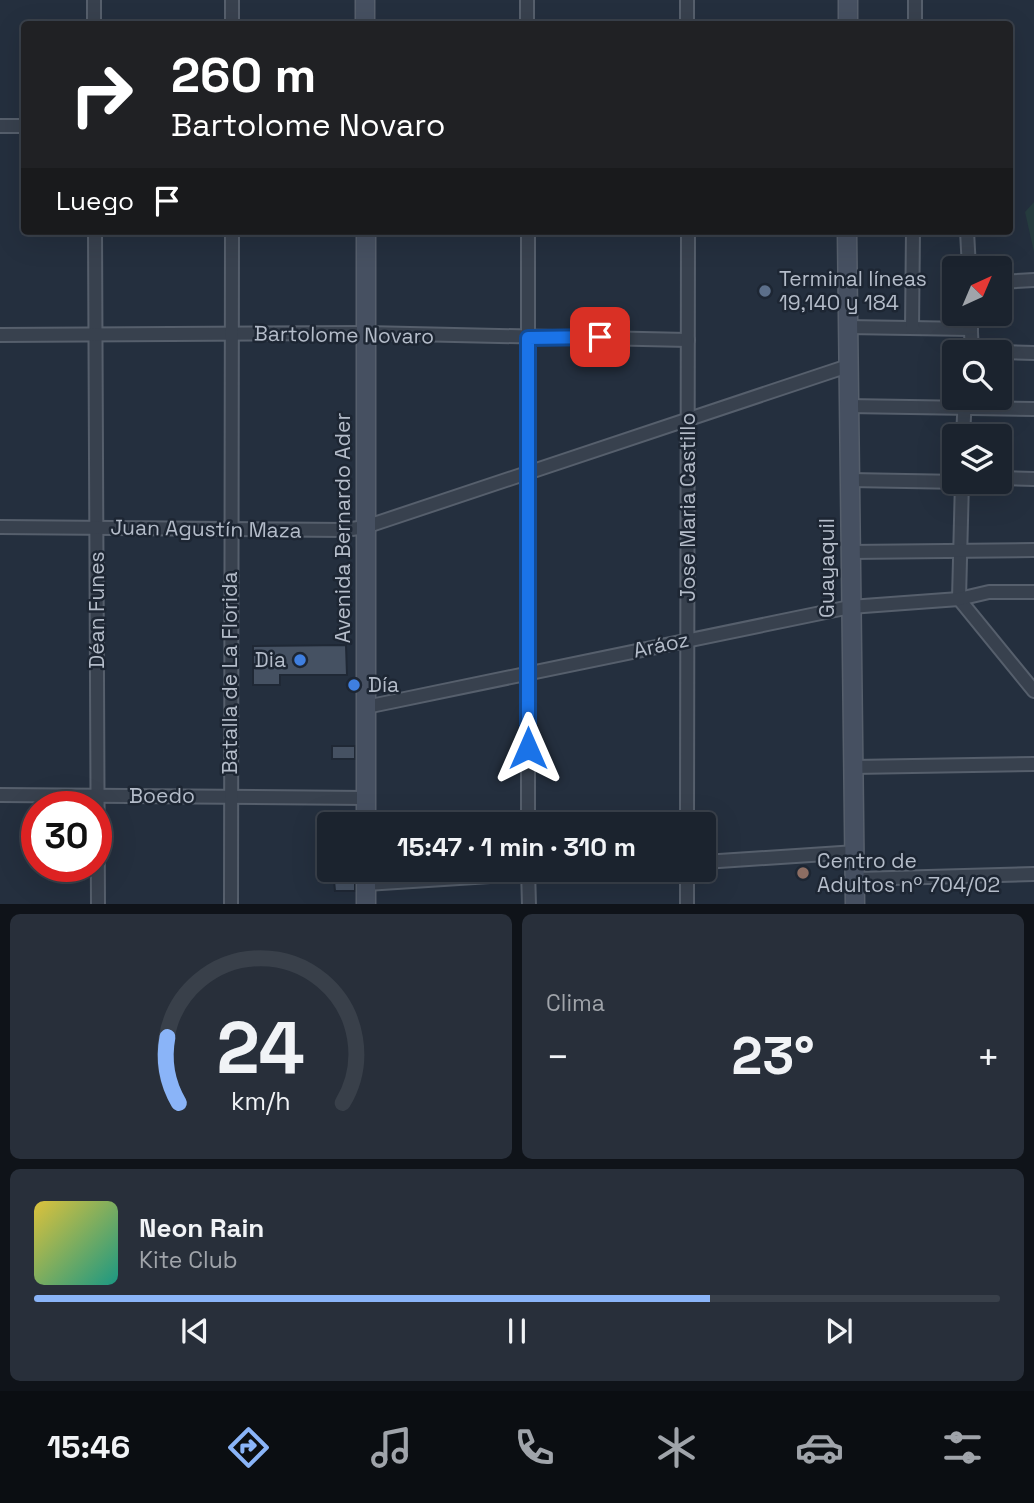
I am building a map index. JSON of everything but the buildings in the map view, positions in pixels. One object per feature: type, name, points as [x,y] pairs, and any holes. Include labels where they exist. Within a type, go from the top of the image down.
[{"type":"street","points":[[94,0],[94,21]]},
{"type":"street","points":[[232,0],[232,21]]},
{"type":"street","points":[[365,0],[365,21]]},
{"type":"street","points":[[527,0],[527,21]]},
{"type":"street","points":[[687,0],[687,21]]},
{"type":"street","points":[[848,0],[848,21]]},
{"type":"street","points":[[915,0],[915,21]]},
{"type":"street","points":[[0,126],[21,126]]},
{"type":"street","name":"Déan Funes","points":[[95,235],[97,791]]},
{"type":"street","name":"Batalla de La Florida","points":[[230,904],[232,235]]},
{"type":"street","name":"Avenida Bernardo Ader","points":[[366,235],[366,812]]},
{"type":"street","points":[[528,235],[528,812]]},
{"type":"street","name":"Jose Maria Castillo","points":[[687,812],[688,235]]},
{"type":"street","name":"Guayaquil","points":[[847,235],[855,904]]},
{"type":"street","points":[[912,328],[913,235]]},
{"type":"street","points":[[967,235],[968,256]]},
{"type":"street","points":[[1012,281],[1034,280]]},
{"type":"street","points":[[971,326],[971,340]]},
{"type":"street","points":[[847,327],[971,329]]},
{"type":"street","name":"Bartolome Novaro","points":[[0,335],[366,333],[688,340]]},
{"type":"street","points":[[1012,352],[1034,353]]},
{"type":"street","name":"Juan Agustín Maza","points":[[0,527],[345,530],[365,527],[688,422],[848,366]]},
{"type":"street","points":[[848,406],[942,404]]},
{"type":"street","points":[[1012,407],[1034,409]]},
{"type":"street","points":[[1012,479],[1034,480]]},
{"type":"street","points":[[850,480],[942,482]]},
{"type":"street","points":[[962,494],[958,599],[1034,691]]},
{"type":"street","points":[[850,552],[1034,550]]},
{"type":"street","name":"Aráoz","points":[[366,707],[850,607],[958,599],[989,592],[1034,592]]},
{"type":"street","points":[[853,767],[1034,764]]},
{"type":"street","name":"Boedo","points":[[0,795],[21,795]]},
{"type":"street","name":"Boedo","points":[[112,796],[366,797]]},
{"type":"street","points":[[716,861],[856,852]]},
{"type":"street","points":[[856,879],[1034,874]]},
{"type":"street","name":"Déan Funes","points":[[98,882],[98,904]]},
{"type":"street","points":[[366,882],[366,904]]},
{"type":"street","points":[[528,882],[529,904]]},
{"type":"street","points":[[687,882],[687,904]]},
{"type":"green space","points":[[1034,202],[1034,252],[1025,212]]},
{"type":"place","name":"Terminal líneas 19,140 y 184","points":[[765,291]]},
{"type":"place","name":"Dia","points":[[300,660]]},
{"type":"place","name":"Día","points":[[354,685]]},
{"type":"place","name":"Centro de Adultos nº 704/02","points":[[803,873]]},
{"type":"route","points":[[528,748],[528,338],[600,337]]}]
